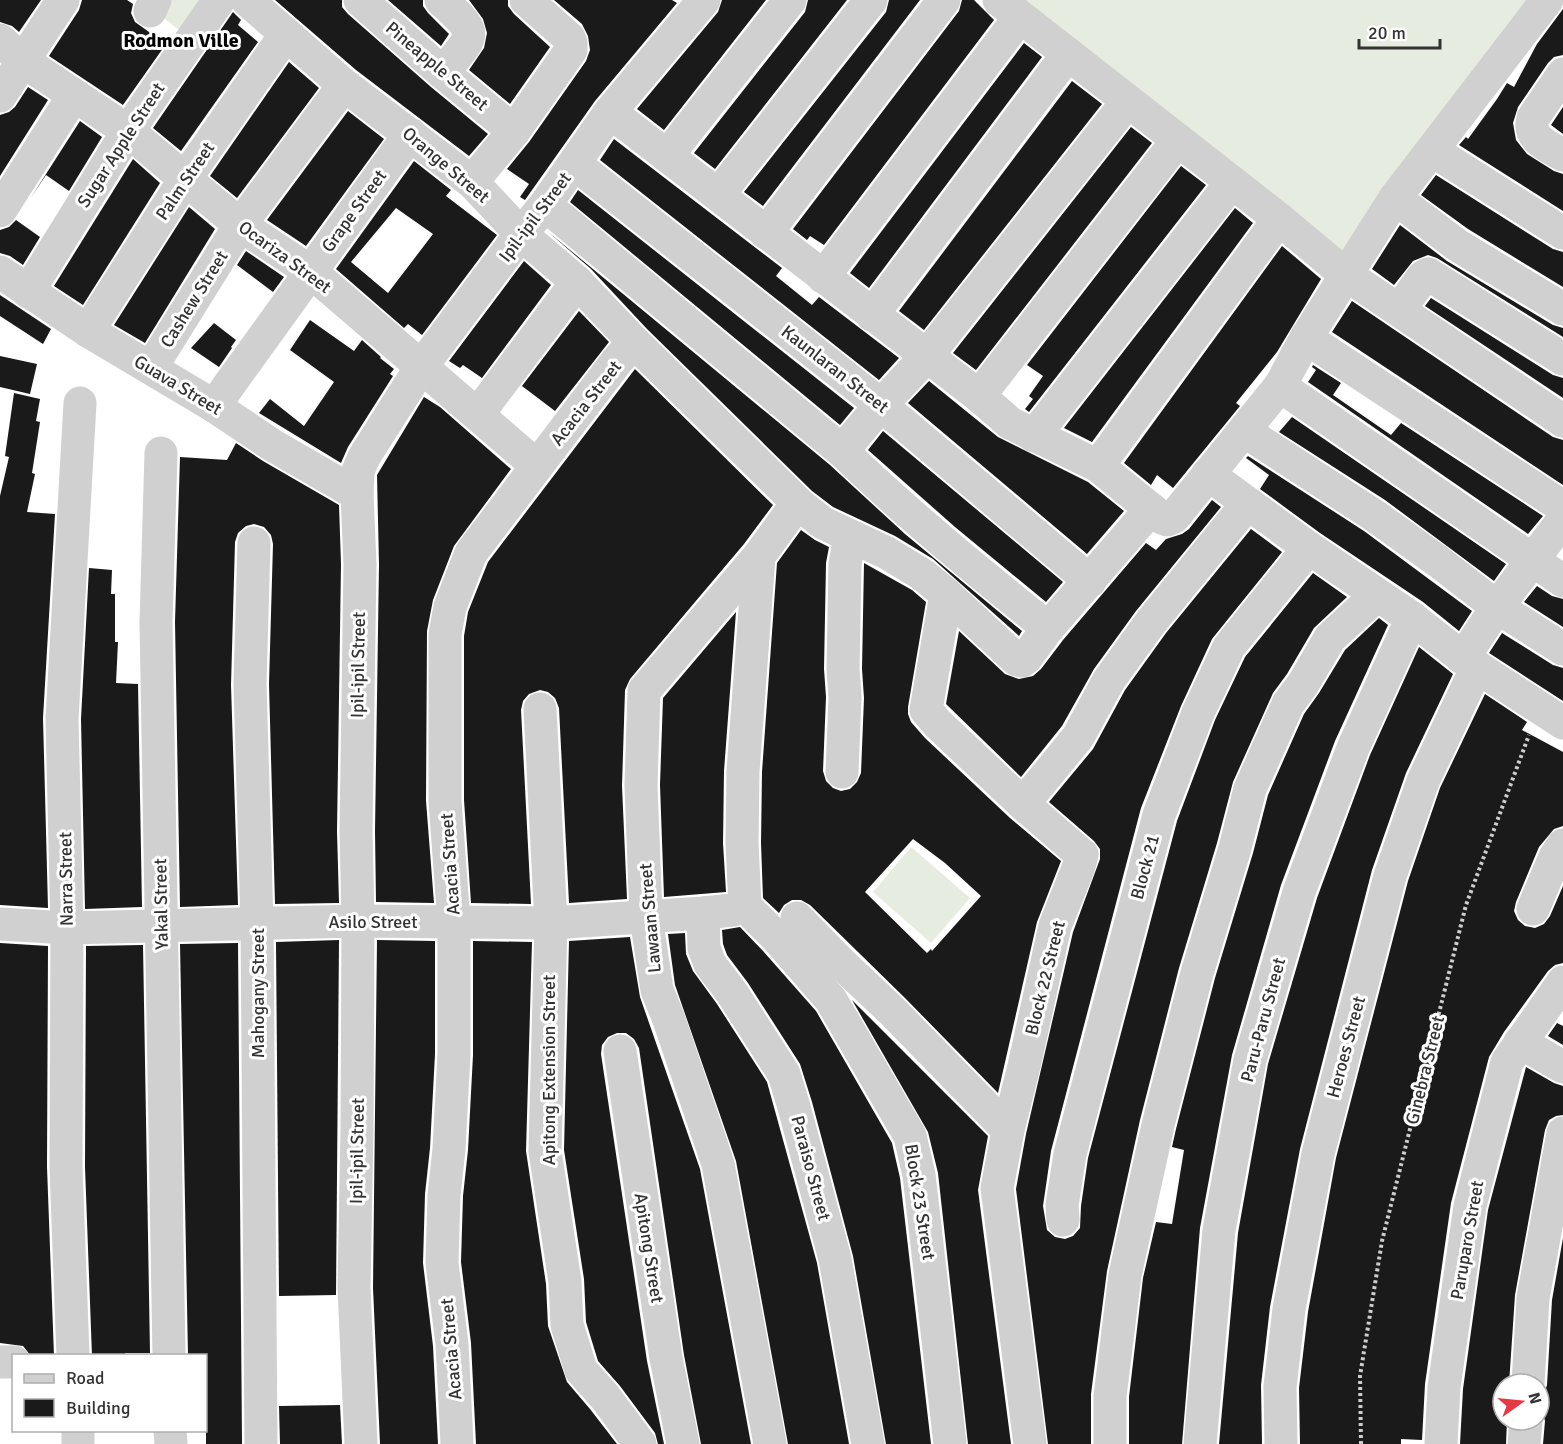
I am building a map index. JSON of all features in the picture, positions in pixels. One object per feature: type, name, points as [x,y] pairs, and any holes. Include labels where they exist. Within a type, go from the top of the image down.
[{"type":"street","points":[[0,96],[11,50],[63,0]]},
{"type":"street","name":"Sugar Apple Street","points":[[28,292],[128,131],[219,0]]},
{"type":"street","name":"Orange Street","points":[[247,0],[344,85],[472,182],[521,234],[577,282],[634,342],[800,505],[823,523],[923,575],[1017,660],[1022,661],[1026,658],[1048,628]]},
{"type":"street","name":"Pineapple Street","points":[[360,0],[443,73],[514,131]]},
{"type":"street","points":[[441,0],[464,20],[469,30],[468,40],[443,73]]},
{"type":"street","points":[[472,182],[514,131],[568,56],[571,43],[564,33],[526,0]]},
{"type":"street","name":"Ipil-ipil Street","points":[[361,1444],[354,1288],[360,564],[358,471],[364,457],[421,367],[545,205],[610,112],[704,0]]},
{"type":"street","points":[[667,156],[790,0]]},
{"type":"street","points":[[718,195],[871,0]]},
{"type":"street","points":[[766,233],[944,0]]},
{"type":"street","points":[[610,112],[979,396],[1010,423],[1098,466],[1167,520],[1174,517],[1280,386],[1345,274],[1395,198],[1547,0]]},
{"type":"street","points":[[823,277],[1010,8],[1280,219],[1345,274],[1563,421]]},
{"type":"street","name":"Palm Street","points":[[88,331],[185,179],[286,34]]},
{"type":"street","name":"Ocariza Street","points":[[11,50],[128,131],[240,225],[311,272],[537,466]]},
{"type":"street","points":[[872,315],[1068,54]]},
{"type":"street","points":[[1563,74],[1531,124],[1538,140],[1563,155]]},
{"type":"street","name":"Cashew Street","points":[[151,368],[240,225],[344,85]]},
{"type":"street","points":[[0,211],[74,95]]},
{"type":"street","points":[[842,451],[926,357],[1128,101]]},
{"type":"street","name":"Grape Street","points":[[214,406],[411,134]]},
{"type":"street","points":[[979,396],[1178,140]]},
{"type":"street","points":[[1433,151],[1563,233]]},
{"type":"street","name":"Kaunlaran Street","points":[[575,164],[881,405],[1090,581]]},
{"type":"street","points":[[1034,436],[1232,182]]},
{"type":"street","points":[[1395,198],[1457,245],[1563,309]]},
{"type":"street","points":[[545,205],[842,451],[876,484],[972,567],[1048,628],[1151,509]]},
{"type":"street","points":[[1098,466],[1280,219]]},
{"type":"street","name":"Guava Street","points":[[0,272],[88,331],[214,406],[272,445],[357,494]]},
{"type":"street","points":[[1398,310],[1423,277],[1428,274],[1563,359]]},
{"type":"street","points":[[478,414],[577,282]]},
{"type":"street","points":[[1306,338],[1563,507]]},
{"type":"street","name":"Acacia Street","points":[[457,1444],[452,1344],[442,1263],[444,1195],[454,1054],[454,923],[445,801],[448,616],[471,553],[617,361],[634,342]]},
{"type":"street","points":[[1280,386],[1563,581]]},
{"type":"street","name":"Narra Street","points":[[73,1354],[66,1167],[67,928],[62,719],[80,403]]},
{"type":"street","points":[[1244,431],[1375,516],[1497,607],[1563,650]]},
{"type":"street","name":"Yakal Street","points":[[161,453],[156,622],[169,1354]]},
{"type":"street","points":[[1208,474],[1309,548],[1413,618],[1470,662],[1551,714]]},
{"type":"street","points":[[946,594],[926,710],[1023,804],[1077,737],[1109,680],[1151,622],[1247,504]]},
{"type":"street","name":"Lawaan Street","points":[[770,1444],[718,1164],[657,990],[646,917],[641,785],[644,691],[759,556],[788,516],[800,505]]},
{"type":"street","name":"Heroes Street","points":[[1281,1444],[1280,1387],[1289,1309],[1318,1154],[1390,876],[1423,781],[1470,662],[1497,607],[1563,520]]},
{"type":"street","points":[[842,772],[845,696],[843,669],[845,564],[850,536]]},
{"type":"street","name":"Mahogany Street","points":[[254,543],[249,684],[257,923],[261,1444]]},
{"type":"street","name":"Block 21","points":[[1063,1220],[1062,1205],[1070,1154],[1159,815],[1198,713],[1229,647],[1309,548]]},
{"type":"street","points":[[745,906],[742,843],[743,771],[759,556]]},
{"type":"street","points":[[1110,1444],[1110,1396],[1125,1275],[1163,1103],[1197,973],[1235,848],[1250,789],[1288,704],[1303,684],[1330,638],[1377,595]]},
{"type":"street","name":"Paru-Paru Street","points":[[1200,1444],[1218,1230],[1250,1060],[1299,891],[1353,748],[1413,618]]},
{"type":"street","name":"Apitong Extension Street","points":[[540,709],[551,923],[545,1151],[565,1282],[567,1325],[581,1370],[605,1397],[640,1444]]},
{"type":"street","name":"Block 22 Street","points":[[1023,804],[1082,855],[1055,926],[997,1188],[1030,1444]]},
{"type":"street","points":[[1533,909],[1555,857],[1563,845]]},
{"type":"street","name":"Asilo Street","points":[[0,924],[67,928],[358,921],[551,923],[703,913],[733,910],[745,906]]},
{"type":"street","name":"Block 23 Street","points":[[745,906],[777,938],[831,1000],[910,1136],[919,1175],[950,1444]]},
{"type":"street","name":"Paraiso Street","points":[[703,913],[704,948],[710,964],[732,993],[784,1074],[791,1096],[835,1259],[868,1444]]},
{"type":"street","points":[[797,918],[1008,1130]]},
{"type":"street","name":"Paruparo Street","points":[[1441,1444],[1445,1377],[1470,1206],[1507,1062],[1562,986]]},
{"type":"street","points":[[1520,1042],[1563,1067]]},
{"type":"street","name":"Apitong Street","points":[[620,1051],[664,1347],[683,1444]]},
{"type":"street","points":[[1529,1372],[1533,1298],[1563,1133]]},
{"type":"path","name":"Ginebra Street","points":[[1361,1444],[1360,1376],[1382,1241],[1466,905],[1551,714]]},
{"type":"shaded area","points":[[151,0],[216,0],[188,37],[147,5]]},
{"type":"shaded area","points":[[1022,0],[1531,0],[1339,254]]},
{"type":"shaded area","points":[[911,847],[970,898],[931,943],[873,892]]},
{"type":"building","points":[[0,0],[41,0],[19,32],[12,26],[0,22]]},
{"type":"building","points":[[82,0],[127,0],[133,4],[131,13],[135,22],[166,44],[123,105],[49,56],[79,10]]},
{"type":"building","points":[[275,0],[342,0],[342,7],[348,14],[488,134],[469,156],[356,70]]},
{"type":"building","points":[[388,0],[423,0],[423,6],[428,13],[449,34],[441,46]]},
{"type":"building","points":[[469,0],[508,0],[508,6],[514,14],[550,47],[510,104],[469,70],[484,48],[487,33],[483,19]]},
{"type":"building","points":[[554,0],[672,0],[677,3],[595,101],[525,200],[520,197],[529,184],[507,169],[529,142],[586,61],[590,50],[588,36],[582,24]]},
{"type":"building","points":[[722,0],[766,0],[664,130],[637,109],[718,12]]},
{"type":"building","points":[[808,0],[847,0],[715,169],[694,153],[805,12]]},
{"type":"building","points":[[889,0],[920,0],[763,206],[744,192],[886,12]]},
{"type":"building","points":[[962,0],[974,0],[994,20],[824,245],[810,236],[807,240],[793,229],[959,11]]},
{"type":"building","points":[[1563,9],[1563,55],[1554,57],[1548,63],[1518,107],[1513,123],[1516,140],[1527,154],[1563,174],[1563,211],[1459,145],[1466,137],[1468,139],[1507,83],[1514,87],[1537,44]]},
{"type":"building","points":[[233,12],[241,20],[238,25],[258,42],[181,151],[153,128]]},
{"type":"building","points":[[1024,43],[1042,57],[869,288],[850,273]]},
{"type":"building","points":[[289,62],[319,88],[237,198],[210,176]]},
{"type":"building","points":[[1072,81],[1102,104],[924,330],[899,311]]},
{"type":"building","points":[[28,87],[48,100],[0,176],[0,115],[15,107]]},
{"type":"building","points":[[1563,107],[1563,134],[1551,125]]},
{"type":"building","points":[[348,111],[384,139],[306,246],[267,220]]},
{"type":"building","points":[[80,121],[102,137],[69,191],[46,175],[30,199]]},
{"type":"building","points":[[1131,127],[1152,143],[976,370],[953,353]]},
{"type":"building","points":[[614,139],[782,268],[776,276],[812,305],[819,297],[899,358],[879,380],[600,160]]},
{"type":"building","points":[[133,159],[160,183],[83,305],[54,286]]},
{"type":"building","points":[[414,161],[451,190],[446,196],[497,235],[422,335],[408,324],[404,328],[336,269]],"holes":[[[396,208],[433,234],[388,293],[351,262]]]},
{"type":"building","points":[[1181,166],[1206,185],[1029,412],[1025,409],[1033,399],[1029,396],[1043,376],[1027,365]]},
{"type":"building","points":[[1436,175],[1553,249],[1563,252],[1563,287],[1468,229],[1421,195]]},
{"type":"building","points":[[578,190],[854,408],[840,425],[570,202]]},
{"type":"building","points":[[189,207],[215,229],[145,343],[114,325]]},
{"type":"building","points":[[1235,208],[1253,223],[1092,442],[1064,428]]},
{"type":"building","points":[[16,220],[40,237],[23,265],[10,256],[0,253],[0,230],[9,227]]},
{"type":"building","points":[[1400,225],[1447,261],[1553,325],[1563,328],[1563,337],[1437,258],[1428,255],[1413,261],[1394,285],[1372,269]]},
{"type":"building","points":[[547,231],[830,465],[905,534],[1022,631],[1019,636],[933,559],[895,536],[833,507],[812,491],[647,329],[591,269]]},
{"type":"building","points":[[1282,246],[1321,279],[1277,352],[1236,403],[1240,406],[1173,488],[1157,475],[1151,485],[1124,463]]},
{"type":"building","points":[[246,251],[284,277],[273,292],[237,265]]},
{"type":"building","points":[[524,261],[551,285],[482,378],[463,365],[460,368],[449,361]]},
{"type":"building","points":[[0,295],[51,329],[43,344],[0,316]]},
{"type":"building","points":[[1431,298],[1553,375],[1563,378],[1563,398],[1425,306]]},
{"type":"building","points":[[1352,301],[1553,437],[1563,440],[1563,485],[1332,332]]},
{"type":"building","points":[[579,311],[609,342],[555,411],[522,386]]},
{"type":"building","points":[[310,320],[354,351],[362,340],[394,369],[390,374],[393,376],[348,447],[341,463],[259,413],[270,399],[304,426],[334,382],[290,350]]},
{"type":"building","points":[[214,323],[236,340],[219,367],[191,348]]},
{"type":"building","points":[[0,356],[37,364],[30,394],[0,387]]},
{"type":"building","points":[[1313,365],[1341,383],[1333,395],[1391,435],[1401,423],[1543,516],[1528,534],[1308,382],[1316,370],[1312,367]]},
{"type":"building","points":[[635,369],[773,505],[744,544],[630,679],[625,690],[622,786],[627,899],[569,903],[559,708],[555,698],[548,692],[540,690],[529,694],[523,701],[521,710],[531,904],[471,903],[464,800],[464,636],[468,612],[488,562]]},
{"type":"building","points":[[929,381],[998,437],[1088,482],[1124,511],[1087,554],[908,403]]},
{"type":"building","points":[[14,393],[40,399],[36,421],[40,422],[32,473],[35,474],[27,512],[55,514],[43,718],[48,908],[0,905],[0,496],[9,457],[5,456]]},
{"type":"building","points":[[424,397],[440,407],[511,469],[454,546],[433,600],[427,631],[426,801],[434,903],[376,902],[379,564],[377,475]]},
{"type":"building","points":[[1292,417],[1506,564],[1494,581],[1385,500],[1279,432]]},
{"type":"building","points":[[883,431],[1063,582],[1046,602],[955,527],[868,450]]},
{"type":"building","points":[[236,443],[339,505],[341,564],[337,831],[339,903],[275,904],[269,684],[273,544],[271,535],[264,527],[254,524],[246,526],[238,533],[235,542],[231,685],[238,905],[180,907],[175,622],[180,457],[227,460]]},
{"type":"building","points":[[1248,456],[1364,531],[1472,611],[1459,631],[1423,602],[1320,533],[1260,489],[1269,475],[1246,458]]},
{"type":"building","points":[[1212,500],[1221,507],[1136,611],[1094,669],[1062,726],[1021,777],[946,704],[959,631],[1005,674],[1019,679],[1033,676],[1146,543],[1156,550],[1166,539],[1182,534],[1189,529]]},
{"type":"building","points":[[1251,529],[1282,552],[1212,639],[1181,706],[1141,808],[1051,1151],[1043,1206],[1047,1230],[1055,1237],[1065,1239],[1073,1236],[1080,1228],[1088,1158],[1177,821],[1215,720],[1245,657],[1313,573],[1347,597],[1314,628],[1273,693],[1233,782],[1179,968],[1140,1120],[1107,1271],[1091,1394],[1091,1444],[1048,1444],[1016,1189],[1026,1134],[1073,932],[1100,859],[1100,849],[1094,841],[1049,802],[1093,749],[1125,690],[1166,633]]},
{"type":"building","points":[[801,530],[829,547],[826,563],[824,669],[826,697],[823,771],[826,781],[833,788],[841,791],[850,789],[857,782],[861,773],[864,698],[862,669],[864,563],[912,590],[926,602],[908,707],[911,722],[1010,818],[1061,861],[1037,922],[998,1093],[810,905],[801,900],[792,900],[784,905],[779,913],[763,898],[762,772],[777,563]],"holes":[[[913,839],[945,863],[981,896],[932,951],[931,949],[927,953],[865,892]]]},
{"type":"building","points":[[89,568],[112,570],[111,594],[115,594],[115,642],[118,642],[116,683],[138,684],[142,907],[85,909],[81,719]]},
{"type":"building","points":[[1537,586],[1552,596],[1563,599],[1563,627],[1524,602]]},
{"type":"building","points":[[736,612],[724,771],[723,843],[726,892],[664,897],[660,785],[663,698]]},
{"type":"building","points":[[1379,618],[1388,625],[1335,741],[1281,885],[1232,1055],[1200,1228],[1182,1444],[1129,1444],[1129,1397],[1143,1278],[1156,1222],[1172,1224],[1184,1150],[1172,1147],[1176,1129],[1215,978],[1268,795],[1304,714],[1345,650]]},
{"type":"building","points":[[1502,633],[1553,665],[1563,668],[1563,701],[1489,653]]},
{"type":"building","points":[[1419,647],[1453,674],[1406,773],[1372,870],[1300,1149],[1270,1307],[1261,1385],[1262,1444],[1219,1444],[1238,1233],[1268,1064],[1317,898],[1370,755]]},
{"type":"building","points":[[1485,694],[1527,722],[1522,730],[1563,752],[1563,826],[1554,829],[1539,847],[1514,911],[1518,920],[1525,926],[1535,928],[1544,924],[1563,886],[1563,963],[1555,965],[1548,971],[1489,1057],[1451,1203],[1425,1384],[1422,1440],[1401,1439],[1401,1444],[1300,1444],[1299,1388],[1308,1312],[1336,1158],[1408,881],[1440,788]]},
{"type":"building","points":[[740,927],[816,1011],[892,1143],[900,1178],[931,1444],[886,1444],[853,1256],[812,1102],[800,1064],[748,983],[727,955],[722,930]]},
{"type":"building","points":[[685,933],[686,954],[693,971],[767,1082],[817,1263],[849,1444],[788,1444],[736,1161],[675,985],[668,934]]},
{"type":"building","points":[[630,937],[640,997],[700,1169],[751,1444],[701,1444],[684,1355],[639,1048],[634,1039],[626,1033],[617,1033],[608,1037],[602,1045],[601,1054],[647,1361],[664,1444],[658,1444],[655,1433],[598,1361],[586,1322],[584,1279],[564,1150],[569,941]]},
{"type":"building","points":[[339,940],[336,1295],[279,1296],[276,942]]},
{"type":"building","points":[[377,940],[435,941],[435,1054],[425,1194],[423,1263],[433,1346],[438,1444],[380,1444],[373,1288]]},
{"type":"building","points":[[473,941],[532,942],[526,1151],[546,1284],[548,1326],[567,1382],[617,1444],[476,1444],[471,1343],[461,1262],[463,1196],[473,1055]]},
{"type":"building","points":[[0,943],[48,946],[47,1167],[54,1354],[29,1354],[23,1346],[0,1343]]},
{"type":"building","points":[[238,943],[242,1444],[206,1444],[207,1354],[188,1354],[180,944]]},
{"type":"building","points":[[143,945],[150,1353],[92,1354],[85,1167],[86,946]]},
{"type":"building","points":[[852,1000],[988,1136],[978,1190],[1011,1444],[968,1444],[938,1173],[928,1132]]},
{"type":"building","points":[[1557,1023],[1563,1026],[1563,1045],[1548,1036]]},
{"type":"building","points":[[1526,1067],[1563,1086],[1563,1115],[1549,1120],[1545,1130],[1515,1295],[1510,1372],[1491,1372],[1491,1432],[1506,1432],[1506,1444],[1460,1444],[1463,1389],[1488,1210]]},
{"type":"building","points":[[1563,1238],[1563,1444],[1543,1444],[1544,1432],[1551,1432],[1551,1372],[1548,1372],[1552,1300]]},
{"type":"building","points":[[340,1405],[342,1444],[280,1444],[279,1406]]},
{"type":"district","name":"Rodmon Ville","points":[[181,40]]}]
